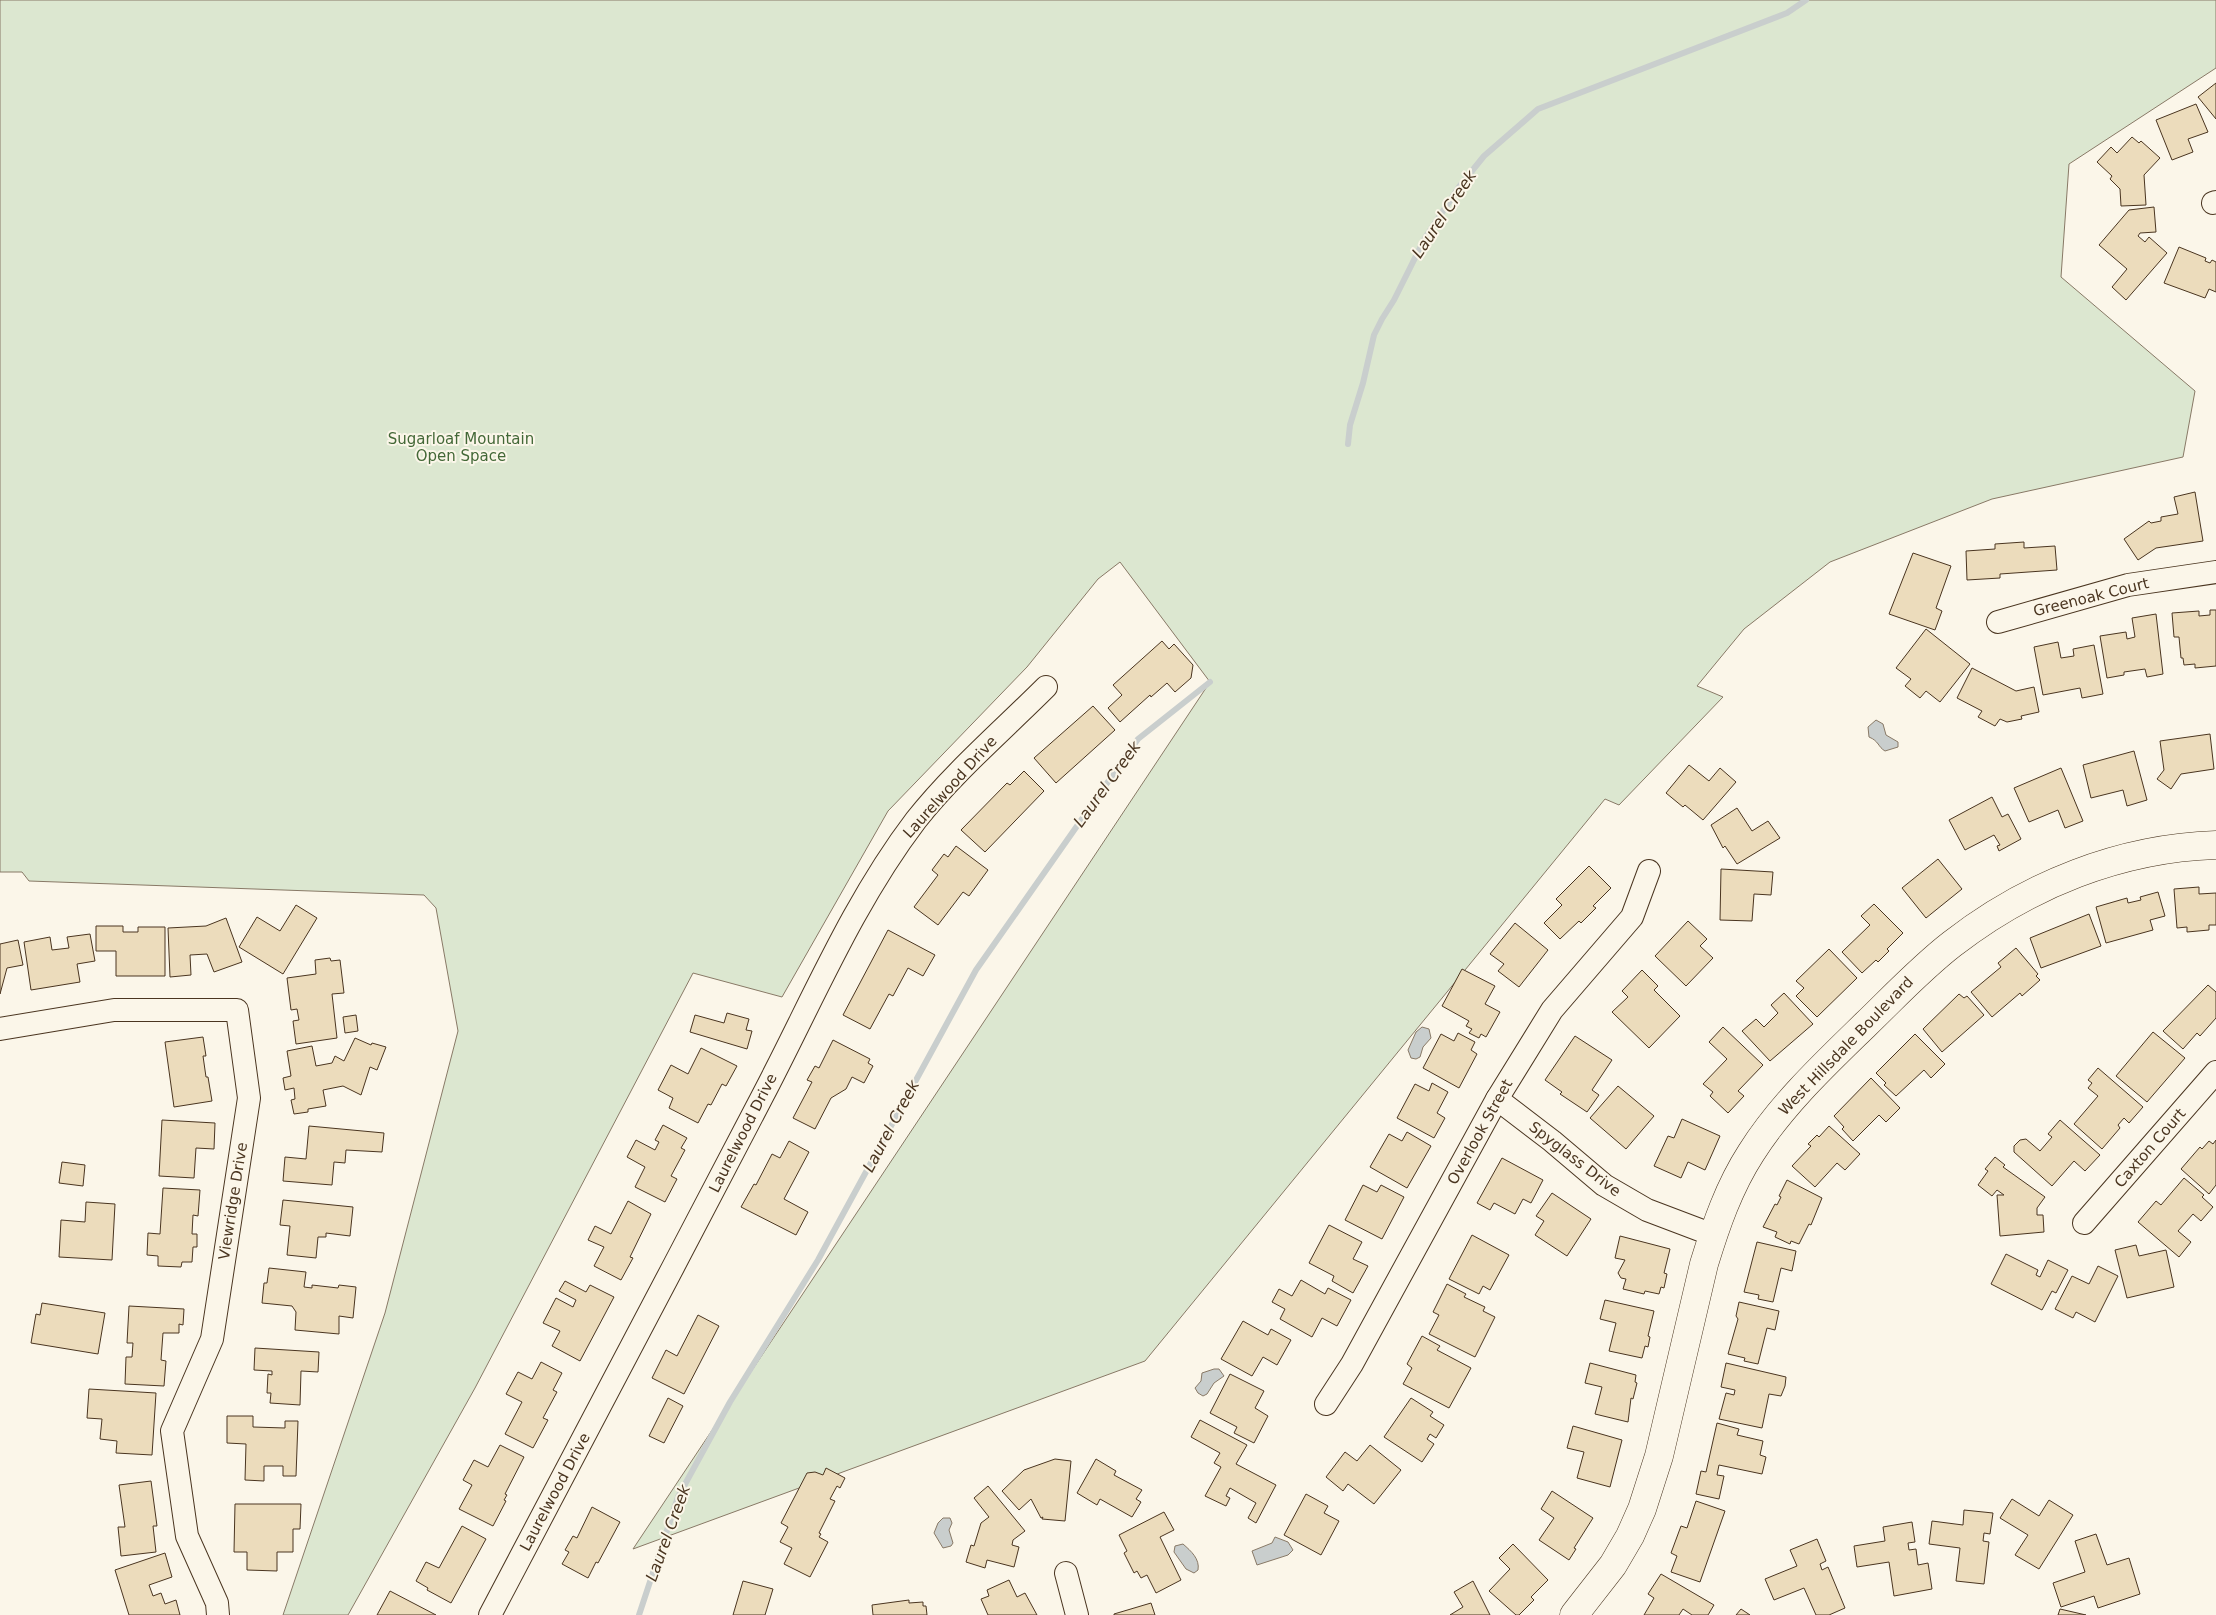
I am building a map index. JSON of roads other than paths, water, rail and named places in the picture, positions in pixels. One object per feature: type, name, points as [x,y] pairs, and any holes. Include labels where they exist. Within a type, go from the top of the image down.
[{"type":"main road","name":"West Hillsdale Boulevard","points":[[1574,1615],[1596,1590],[1613,1565],[1630,1536],[1642,1509],[1659,1456],[1704,1264],[1713,1235],[1736,1179],[1750,1153],[1785,1106],[1861,1029],[1950,945],[1985,920],[2018,900],[2052,883],[2088,869],[2162,850],[2216,845]]},
{"type":"street","name":"Greenoak Court","points":[[1998,622],[2128,585],[2216,572]]},
{"type":"street","name":"Laurelwood Drive","points":[[490,1615],[764,1094],[829,963],[888,859],[918,818],[952,780],[1046,687]]},
{"type":"street","name":"Overlook Street","points":[[1326,1404],[1352,1364],[1497,1099],[1552,1010],[1632,918],[1648,871]]},
{"type":"street","name":"Viewridge Drive","points":[[0,1030],[114,1010],[237,1010],[249,1098],[212,1339],[172,1431],[187,1536],[217,1603],[218,1615]]},
{"type":"street","name":"Caxton Court","points":[[2084,1223],[2216,1072]]},
{"type":"street","name":"Spyglass Drive","points":[[1497,1099],[1552,1141],[1604,1185],[1647,1210],[1713,1235]]},
{"type":"street","points":[[1066,1573],[1078,1615]]},
{"type":"waterway","name":"Laurel Creek","points":[[1348,444],[1350,425],[1363,383],[1374,335],[1425,238],[1459,187],[1484,156],[1538,109],[1787,13],[1806,0]]},
{"type":"waterway","name":"Laurel Creek","points":[[639,1615],[678,1497],[730,1402],[818,1260],[976,970],[1138,739],[1210,682]]},
{"type":"park label","name":"Sugarloaf Mountain Open Space","points":[[461,448]]}]
